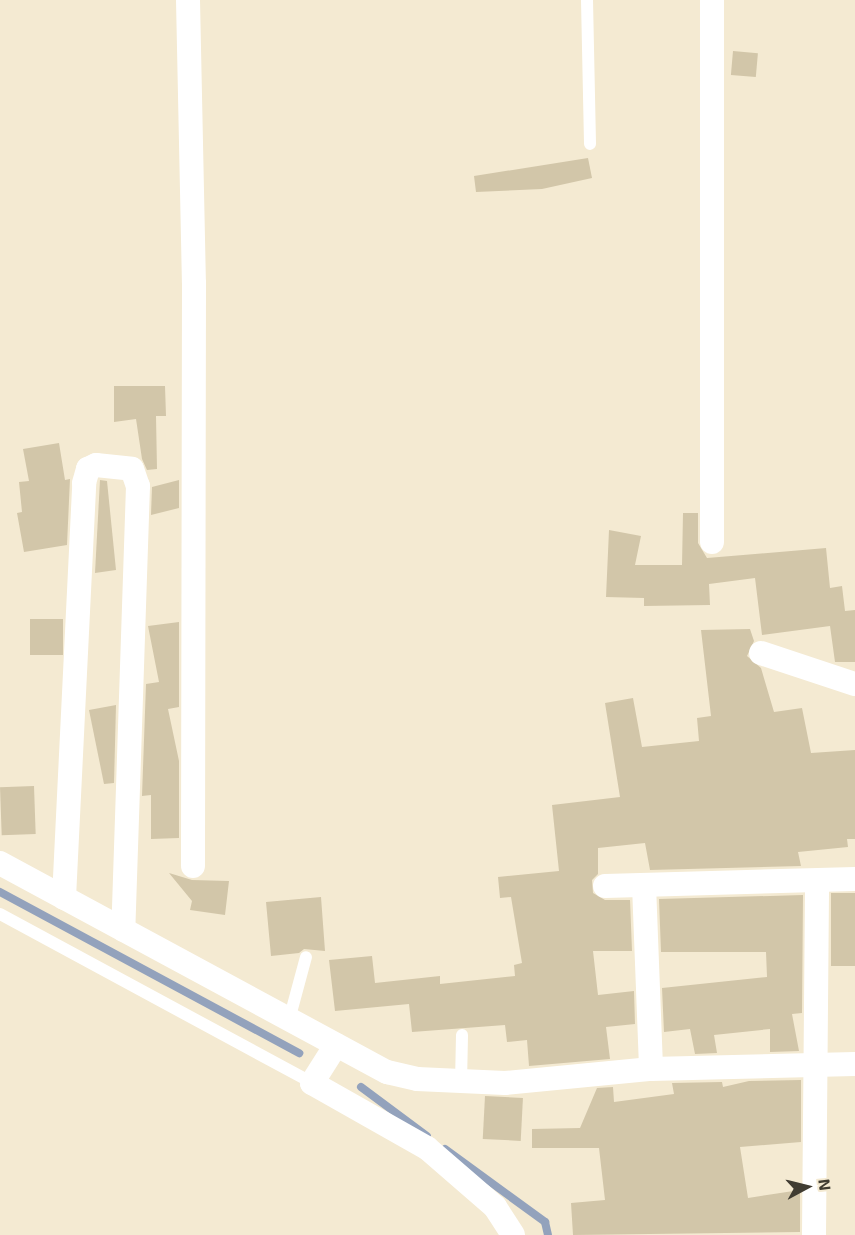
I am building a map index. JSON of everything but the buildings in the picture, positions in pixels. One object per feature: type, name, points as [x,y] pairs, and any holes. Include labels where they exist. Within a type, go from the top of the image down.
[{"type":"street","points":[[188,0],[194,283],[193,867]]},
{"type":"street","points":[[712,0],[712,542]]},
{"type":"street","points":[[64,898],[84,483],[88,469],[96,465],[132,469],[138,486],[123,930]]},
{"type":"street","points":[[761,653],[855,684]]},
{"type":"street","points":[[0,863],[387,1072],[461,1083],[505,1083],[651,1069],[855,1064]]},
{"type":"street","points":[[605,885],[855,879]]},
{"type":"street","points":[[814,1235],[818,1066],[818,881]]},
{"type":"street","points":[[644,885],[651,1069]]},
{"type":"street","points":[[336,1045],[312,1083],[427,1148],[495,1207],[513,1235]]},
{"type":"lane","points":[[587,0],[590,144]]},
{"type":"lane","points":[[0,914],[312,1083]]},
{"type":"lane","points":[[289,1020],[306,957]]},
{"type":"lane","points":[[461,1083],[462,1035]]},
{"type":"waterway","points":[[0,892],[299,1053]]},
{"type":"waterway","points":[[361,1087],[427,1136]]},
{"type":"waterway","points":[[445,1149],[545,1222],[548,1235]]}]
